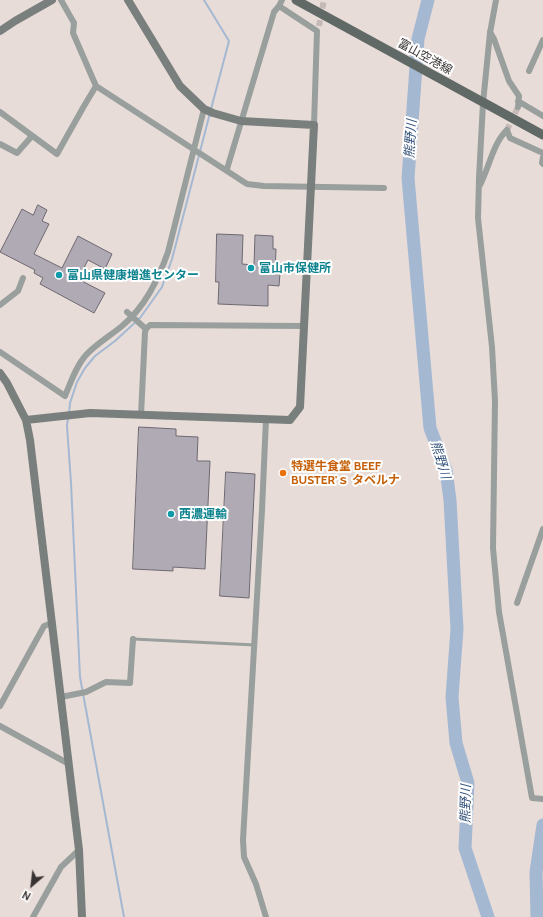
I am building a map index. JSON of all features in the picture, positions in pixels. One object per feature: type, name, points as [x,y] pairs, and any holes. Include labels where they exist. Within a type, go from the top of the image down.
[{"type":"main road","name":"富山空港線","points":[[296,0],[543,135]]},
{"type":"street","points":[[0,31],[14,21],[52,0]]},
{"type":"street","points":[[61,0],[74,24],[73,33],[96,86],[227,169],[247,184],[312,188],[384,188]]},
{"type":"street","points":[[128,0],[180,86],[204,109],[241,121],[314,124]]},
{"type":"street","points":[[496,0],[480,101],[478,218],[492,347],[495,401],[493,548],[499,612],[532,798],[543,799]]},
{"type":"street","points":[[26,420],[90,413],[290,420],[300,407],[312,188],[318,28],[281,3],[274,12],[227,169]]},
{"type":"street","points":[[490,32],[509,81],[519,96],[518,104],[543,116]]},
{"type":"street","points":[[529,71],[543,40]]},
{"type":"street","points":[[0,112],[57,154],[96,86]]},
{"type":"street","points":[[0,352],[65,396],[76,370],[85,356],[122,326],[129,314],[151,292],[160,274],[168,252],[204,109]]},
{"type":"street","points":[[479,188],[486,175],[500,137],[507,130],[510,138],[543,153]]},
{"type":"street","points":[[0,144],[17,153],[32,136]]},
{"type":"street","points":[[543,157],[543,164]]},
{"type":"street","points":[[0,305],[18,291],[23,278]]},
{"type":"street","points":[[129,314],[146,329]]},
{"type":"street","points":[[141,415],[146,329],[150,325],[304,326]]},
{"type":"street","points":[[0,373],[7,383],[26,420],[30,440],[79,850],[82,917]]},
{"type":"street","points":[[266,419],[255,645],[243,840],[244,857],[256,884],[266,917]]},
{"type":"street","points":[[517,603],[543,529]]},
{"type":"street","points":[[0,706],[44,626],[52,623]]},
{"type":"street","points":[[61,697],[86,692],[106,682],[130,683],[133,639]]},
{"type":"street","points":[[0,726],[69,764]]},
{"type":"street","points":[[33,917],[61,867],[79,850]]},
{"type":"lane","points":[[133,639],[255,645]]},
{"type":"building","name":"富山県健康増進センター","points":[[38,205],[47,210],[42,221],[49,224],[34,254],[62,268],[78,236],[112,254],[105,269],[88,260],[78,279],[105,293],[94,313],[40,284],[43,278],[34,273],[35,270],[0,252],[22,209],[33,215]]},
{"type":"building","name":"富山市保健所","points":[[217,234],[243,235],[242,264],[254,265],[255,235],[273,236],[273,249],[276,249],[275,273],[280,273],[279,286],[268,285],[268,306],[218,304],[219,282],[216,282]]},
{"type":"building","name":"西濃運輸","points":[[139,427],[176,429],[176,436],[198,437],[197,461],[210,461],[205,569],[173,567],[173,571],[133,569]]},
{"type":"building","points":[[226,472],[255,474],[249,598],[220,596]]},
{"type":"waterway","points":[[204,0],[229,41],[211,109]]},
{"type":"waterway","name":"熊野川","points":[[428,0],[418,39],[408,178],[430,428],[446,470],[450,500],[457,629],[452,697],[456,743],[468,783],[465,848],[488,917]]},
{"type":"waterway","points":[[69,414],[70,403],[77,382],[85,368],[95,356],[115,341],[140,318],[162,287],[172,259],[210,113]]},
{"type":"waterway","points":[[68,418],[67,426],[80,677],[124,917]]},
{"type":"waterway","points":[[537,917],[536,872],[543,825]]},
{"type":"tunnel","points":[[319,26],[324,0]]},
{"type":"tunnel","points":[[507,130],[518,107]]},
{"type":"place","name":"富山市保健所","points":[[251,268]]},
{"type":"place","name":"富山県健康増進センター","points":[[59,275]]},
{"type":"place","name":"特選牛食堂 BEEF BUSTER'ｓ タベルナ","points":[[283,473]]},
{"type":"place","name":"西濃運輸","points":[[171,514]]}]
